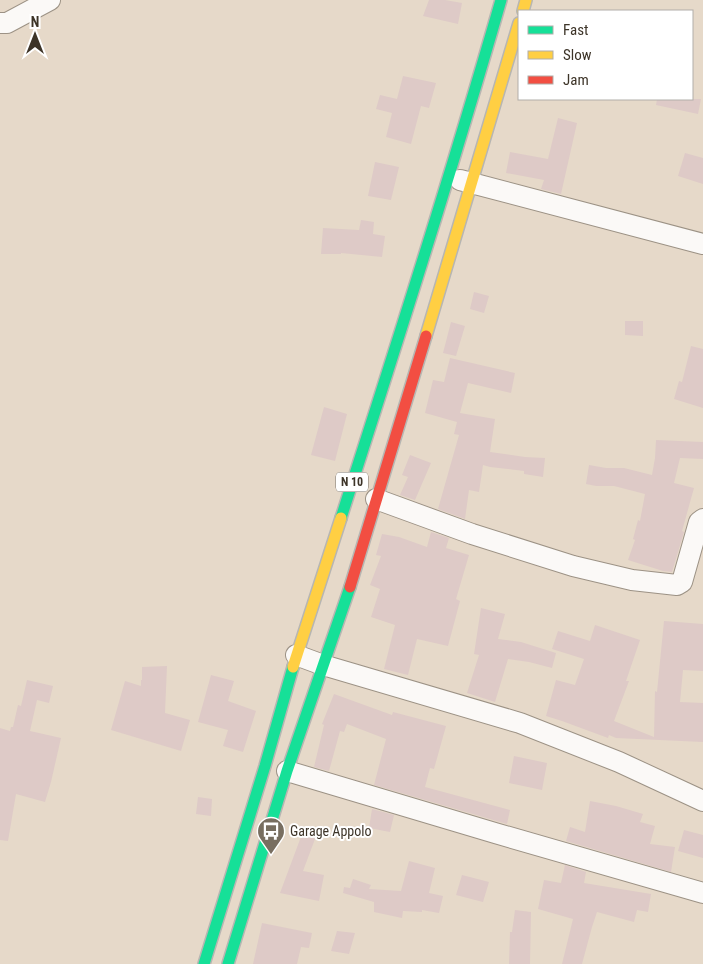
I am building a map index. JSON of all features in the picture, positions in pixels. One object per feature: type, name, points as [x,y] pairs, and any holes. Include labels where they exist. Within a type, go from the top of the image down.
[{"type":"main road","name":"N 10","points":[[204,964],[265,766],[296,655],[402,329],[501,0]]},
{"type":"main road","name":"N 10","points":[[228,964],[287,771],[353,577],[518,26]]},
{"type":"street","points":[[0,23],[8,23],[50,0]]},
{"type":"street","points":[[448,176],[472,184],[703,244]]},
{"type":"street","points":[[376,499],[472,534],[573,566],[632,580],[676,585],[682,582],[699,522],[703,519]]},
{"type":"street","points":[[296,655],[323,665],[520,723],[620,762],[703,801]]},
{"type":"street","points":[[287,771],[703,892]]},
{"type":"building","points":[[429,0],[462,3],[458,24],[423,16]]},
{"type":"building","points":[[403,76],[436,83],[429,108],[421,106],[411,144],[386,137],[392,113],[376,109],[380,95],[397,99]]},
{"type":"building","points":[[701,99],[698,114],[656,105],[657,100]]},
{"type":"building","points":[[558,118],[577,123],[561,194],[541,189],[544,180],[506,173],[510,152],[548,159]]},
{"type":"building","points":[[685,153],[703,158],[703,184],[678,176]]},
{"type":"building","points":[[375,162],[399,167],[391,200],[368,196]]},
{"type":"building","points":[[361,220],[374,222],[373,234],[385,236],[382,257],[341,253],[321,254],[323,228],[359,230]]},
{"type":"building","points":[[474,292],[489,296],[484,313],[470,309]]},
{"type":"building","points":[[625,321],[643,321],[643,336],[625,335]]},
{"type":"building","points":[[451,322],[465,326],[456,356],[443,353]]},
{"type":"building","points":[[691,346],[703,349],[703,408],[674,399],[679,381],[682,382]]},
{"type":"building","points":[[450,358],[515,373],[511,393],[468,383],[460,413],[495,419],[490,452],[545,458],[543,477],[524,474],[524,471],[483,465],[479,492],[469,490],[465,519],[438,509],[459,435],[454,434],[457,422],[425,413],[433,380],[444,382]]},
{"type":"building","points":[[324,407],[347,414],[335,461],[311,455]]},
{"type":"building","points":[[656,440],[703,442],[703,459],[680,458],[674,483],[694,488],[672,572],[628,560],[635,540],[633,539],[638,520],[640,521],[645,494],[614,486],[586,484],[589,465],[606,468],[624,468],[652,475]]},
{"type":"building","points":[[410,455],[431,463],[415,500],[400,495],[408,477],[402,475]]},
{"type":"building","points":[[431,532],[449,538],[446,548],[469,555],[456,599],[460,601],[448,646],[417,639],[408,675],[384,669],[395,625],[371,617],[380,589],[370,585],[381,556],[376,555],[382,534],[399,537],[427,547]]},
{"type":"building","points":[[481,608],[505,614],[498,639],[521,642],[556,653],[552,668],[508,659],[495,702],[467,693],[479,655],[474,654]]},
{"type":"building","points":[[664,621],[703,624],[703,671],[683,670],[680,702],[703,703],[703,742],[616,738],[609,735],[608,738],[546,716],[556,680],[575,685],[584,659],[552,649],[558,631],[590,641],[595,625],[640,640],[626,681],[629,681],[614,721],[654,737],[655,691],[657,692]]},
{"type":"building","points":[[167,666],[165,713],[190,720],[181,751],[111,730],[125,681],[141,686],[142,667]]},
{"type":"building","points":[[211,675],[234,681],[228,701],[256,711],[243,752],[223,746],[228,730],[198,722]]},
{"type":"building","points":[[27,680],[53,686],[49,703],[37,700],[30,731],[61,738],[45,802],[16,794],[8,841],[0,840],[0,728],[10,731],[11,727],[13,727],[18,705],[21,706]]},
{"type":"building","points":[[334,694],[392,715],[393,712],[446,726],[434,769],[430,768],[425,787],[510,810],[507,824],[374,785],[386,739],[347,724],[344,732],[340,731],[329,771],[314,767],[324,725],[322,724]]},
{"type":"building","points":[[514,756],[547,763],[542,790],[509,783]]},
{"type":"building","points":[[198,797],[212,799],[211,816],[196,814]]},
{"type":"building","points":[[590,801],[643,814],[640,822],[655,826],[650,844],[675,847],[671,872],[566,841],[570,827],[585,832]]},
{"type":"building","points":[[372,809],[394,815],[390,832],[369,828]]},
{"type":"building","points":[[305,826],[318,831],[303,871],[324,875],[319,901],[280,893]]},
{"type":"building","points":[[684,830],[703,835],[703,858],[678,851]]},
{"type":"building","points":[[409,861],[435,868],[429,893],[443,896],[439,913],[422,910],[422,912],[403,911],[402,918],[374,912],[374,902],[343,893],[344,887],[350,888],[353,879],[371,885],[369,889],[401,891]]},
{"type":"building","points":[[565,865],[586,872],[584,883],[651,894],[648,912],[637,910],[634,922],[597,912],[582,964],[562,964],[573,919],[538,909],[544,880],[561,883]]},
{"type":"building","points":[[462,875],[489,882],[483,902],[456,895]]},
{"type":"building","points":[[515,910],[531,912],[530,964],[509,964],[510,932],[512,932]]},
{"type":"building","points":[[262,923],[312,933],[309,948],[301,947],[297,964],[253,964]]},
{"type":"building","points":[[337,931],[355,933],[349,954],[331,951]]},
{"type":"traffic: fast","points":[[341,518],[443,195],[501,0]]},
{"type":"traffic: fast","points":[[228,964],[287,771],[350,587]]},
{"type":"traffic: fast","points":[[204,964],[265,766],[293,667]]},
{"type":"traffic: slow","points":[[523,10],[526,0]]},
{"type":"traffic: slow","points":[[426,336],[518,26]]},
{"type":"traffic: slow","points":[[293,667],[341,518]]},
{"type":"traffic: jam","points":[[350,587],[426,336]]},
{"type":"place","name":"Garage Appolo","points":[[271,855]]}]
